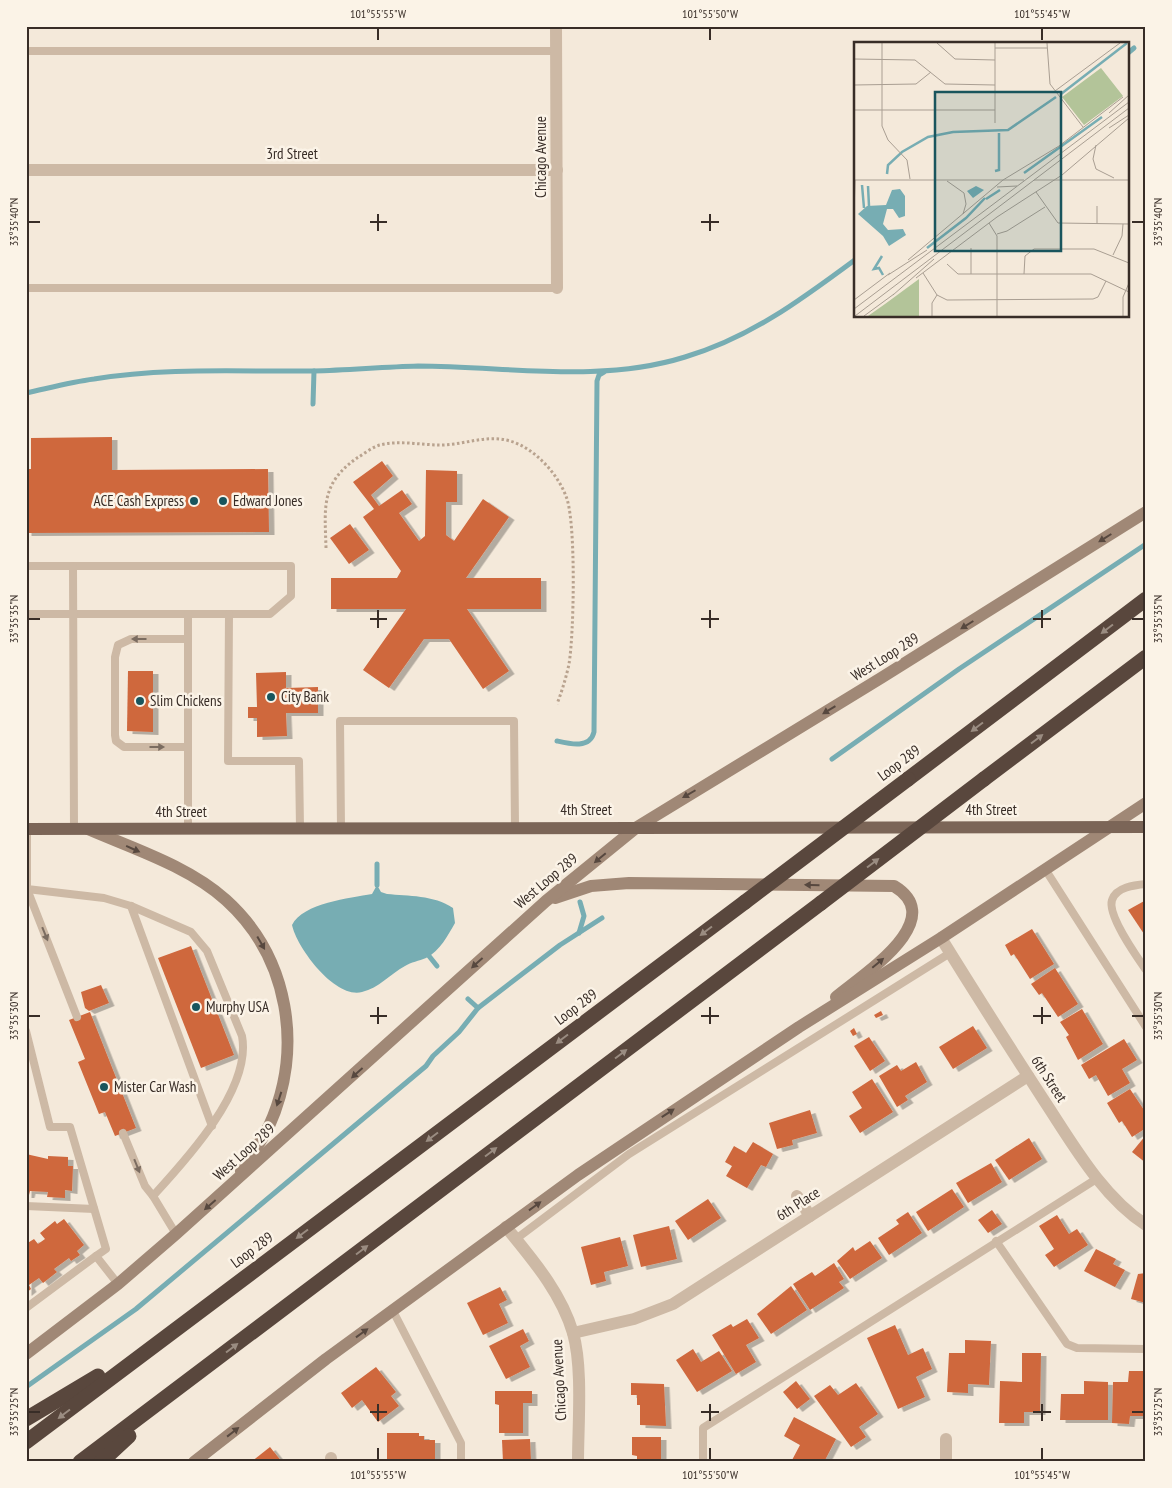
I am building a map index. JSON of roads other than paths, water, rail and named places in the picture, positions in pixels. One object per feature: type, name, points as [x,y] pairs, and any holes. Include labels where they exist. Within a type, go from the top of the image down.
[{"type":"highway","name":"Loop 289","points":[[26,1442],[1146,599]]},
{"type":"highway","points":[[80,1462],[1146,657]]},
{"type":"highway","points":[[26,1419],[76,1390],[242,1279]]},
{"type":"highway","points":[[101,1462],[193,1377]]},
{"type":"main road","name":"West Loop 289","points":[[26,1354],[118,1284],[176,1234],[546,901],[638,826],[882,678],[1146,512]]},
{"type":"main road","points":[[194,1462],[326,1359],[616,1148],[1146,803]]},
{"type":"main road","name":"4th Street","points":[[27,828],[1146,826]]},
{"type":"main road","points":[[88,829],[175,867],[226,899],[254,931],[280,982],[288,1030],[286,1067],[282,1089],[268,1126],[233,1184]]},
{"type":"main road","points":[[546,901],[591,886],[629,882],[894,886],[906,893],[911,907],[912,922],[898,945],[800,1027]]},
{"type":"street","name":"Chicago Avenue","points":[[556,26],[557,288]]},
{"type":"street","name":"3rd Street","points":[[26,170],[557,170]]},
{"type":"street","name":"6th Street","points":[[941,938],[1028,1076],[1098,1178],[1126,1212],[1146,1225]]},
{"type":"street","name":"6th Place","points":[[573,1333],[634,1319],[673,1304],[1028,1076]]},
{"type":"street","points":[[797,1196],[810,1216]]},
{"type":"street","name":"Chicago Avenue","points":[[506,1227],[550,1284],[573,1333],[578,1370],[578,1462]]},
{"type":"street","points":[[946,1439],[946,1462]]},
{"type":"lane","points":[[26,51],[556,51]]},
{"type":"lane","points":[[26,288],[557,288]]},
{"type":"lane","points":[[26,566],[291,566],[291,596],[270,614],[26,614]]},
{"type":"lane","points":[[73,566],[74,829]]},
{"type":"lane","points":[[188,614],[188,828]]},
{"type":"lane","points":[[229,614],[228,761],[299,761],[300,828]]},
{"type":"lane","points":[[188,639],[130,639],[118,645],[115,657],[116,741],[124,747],[188,747]]},
{"type":"lane","points":[[341,828],[340,721],[514,721],[515,827]]},
{"type":"lane","points":[[27,828],[27,889],[77,1017]]},
{"type":"lane","points":[[1045,869],[1146,1028]]},
{"type":"lane","points":[[1146,884],[1124,888],[1117,892],[1112,899],[1111,907],[1115,920],[1146,970]]},
{"type":"lane","points":[[27,889],[79,894],[131,906],[179,926],[201,942],[207,951],[242,1036],[244,1048],[239,1074],[212,1126],[152,1196]]},
{"type":"lane","points":[[131,906],[212,1126]]},
{"type":"lane","points":[[516,1239],[629,1154],[950,953]]},
{"type":"lane","points":[[26,1031],[50,1127],[70,1127],[106,1250],[26,1308]]},
{"type":"lane","points":[[123,1133],[145,1186],[176,1234]]},
{"type":"lane","points":[[703,1462],[703,1428],[1098,1178]]},
{"type":"lane","points":[[26,1206],[94,1209]]},
{"type":"lane","points":[[996,1241],[1067,1344],[1077,1348],[1146,1349]]},
{"type":"lane","points":[[96,1256],[118,1284]]},
{"type":"lane","points":[[393,1311],[461,1443],[461,1462]]},
{"type":"water","points":[[377,885],[381,892],[387,894],[421,897],[446,904],[453,908],[455,923],[443,942],[431,955],[407,965],[368,990],[351,992],[340,988],[319,970],[301,946],[292,925],[306,911],[328,903],[372,894]]},
{"type":"waterway","points":[[1130,51],[1134,48]]},
{"type":"waterway","points":[[26,393],[68,383],[121,375],[176,371],[314,371],[418,366],[586,372],[652,365],[685,357],[732,339],[775,316],[854,260]]},
{"type":"waterway","points":[[313,404],[314,371]]},
{"type":"waterway","points":[[557,741],[573,744],[584,743],[592,737],[594,732],[597,381],[599,375],[604,372]]},
{"type":"waterway","points":[[832,759],[959,669],[1146,544]]},
{"type":"waterway","points":[[377,864],[377,885]]},
{"type":"waterway","points":[[579,933],[584,916],[580,902]]},
{"type":"waterway","points":[[478,1008],[560,945],[602,918]]},
{"type":"waterway","points":[[429,956],[437,966]]},
{"type":"waterway","points":[[26,1387],[136,1309],[426,1066],[433,1056],[459,1032],[478,1008],[468,999]]},
{"type":"place","name":"ACE Cash Express","points":[[194,501]]},
{"type":"place","name":"Edward Jones","points":[[223,501]]},
{"type":"place","name":"City Bank","points":[[271,697]]},
{"type":"place","name":"Slim Chickens","points":[[140,701]]},
{"type":"place","name":"Murphy USA","points":[[196,1007]]},
{"type":"place","name":"Mister Car Wash","points":[[104,1087]]}]
